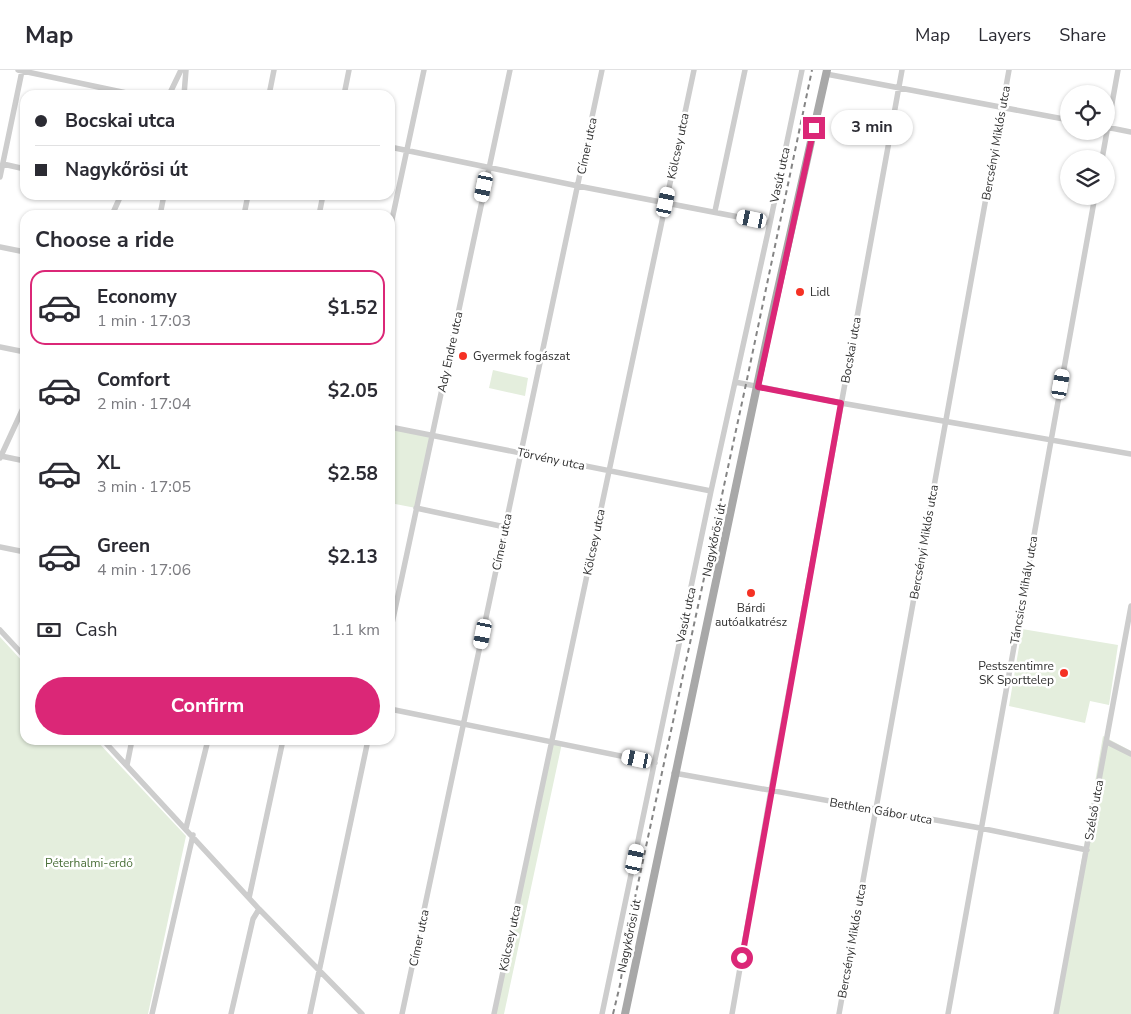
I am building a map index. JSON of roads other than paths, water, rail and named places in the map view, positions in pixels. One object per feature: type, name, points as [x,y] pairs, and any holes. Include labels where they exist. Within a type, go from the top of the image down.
[{"type":"main road","name":"Nagykőrösi út","points":[[625,1014],[674,773],[716,588],[826,72]]},
{"type":"street","points":[[0,177],[20,70],[113,90]]},
{"type":"street","points":[[171,90],[181,70]]},
{"type":"street","points":[[184,90],[186,70]]},
{"type":"street","points":[[270,90],[274,70]]},
{"type":"street","points":[[345,90],[349,70]]},
{"type":"street","points":[[394,210],[424,70]]},
{"type":"street","name":"Ady Endre utca","points":[[395,609],[510,70]]},
{"type":"street","name":"Címer utca","points":[[402,1014],[602,70]]},
{"type":"street","name":"Kölcsey utca","points":[[494,1014],[694,70]]},
{"type":"street","points":[[715,211],[745,70]]},
{"type":"street","name":"Vasút utca","points":[[602,1014],[656,763],[711,491],[802,70]]},
{"type":"street","name":"Bocskai utca","points":[[732,1014],[902,70]]},
{"type":"street","name":"Bercsényi Miklós utca","points":[[839,1014],[1009,70]]},
{"type":"street","points":[[1115,86],[1118,70]]},
{"type":"street","points":[[826,72],[899,88],[1060,118]]},
{"type":"street","points":[[1115,129],[1131,132]]},
{"type":"street","points":[[395,148],[770,223]]},
{"type":"street","points":[[3,164],[20,168]]},
{"type":"street","name":"Táncsics Mihály utca","points":[[948,1014],[1093,205]]},
{"type":"street","points":[[0,247],[20,251]]},
{"type":"street","points":[[0,346],[20,351]]},
{"type":"street","points":[[735,382],[841,403],[1131,454]]},
{"type":"street","points":[[20,415],[0,457],[20,460]]},
{"type":"street","name":"Törvény utca","points":[[395,428],[711,491]]},
{"type":"street","points":[[416,508],[505,526]]},
{"type":"street","points":[[0,547],[20,551]]},
{"type":"street","name":"Szélső utca","points":[[1056,1014],[1131,606]]},
{"type":"street","points":[[0,630],[20,652]]},
{"type":"street","points":[[395,710],[656,763]]},
{"type":"street","points":[[1107,742],[1131,754]]},
{"type":"street","points":[[108,745],[259,909],[362,1014]]},
{"type":"street","points":[[127,765],[131,745]]},
{"type":"street","points":[[186,828],[207,745]]},
{"type":"street","points":[[249,898],[282,745]]},
{"type":"street","points":[[310,1014],[367,745]]},
{"type":"street","name":"Bethlen Gábor utca","points":[[674,773],[980,828],[1087,850]]},
{"type":"street","points":[[152,1014],[192,835]]},
{"type":"street","points":[[230,1014],[253,919],[259,909]]},
{"type":"railway","points":[[613,1014],[620,985],[630,921],[812,70]]},
{"type":"place","name":"Lidl","points":[[800,292]]},
{"type":"place","name":"Gyermek fogászat","points":[[463,356]]},
{"type":"place","name":"Bárdi autóalkatrész","points":[[751,593]]},
{"type":"place","name":"Pestszentimre SK Sporttelep","points":[[1064,673]]},
{"type":"park label","name":"Péterhalmi-erdő","points":[[89,863]]}]
